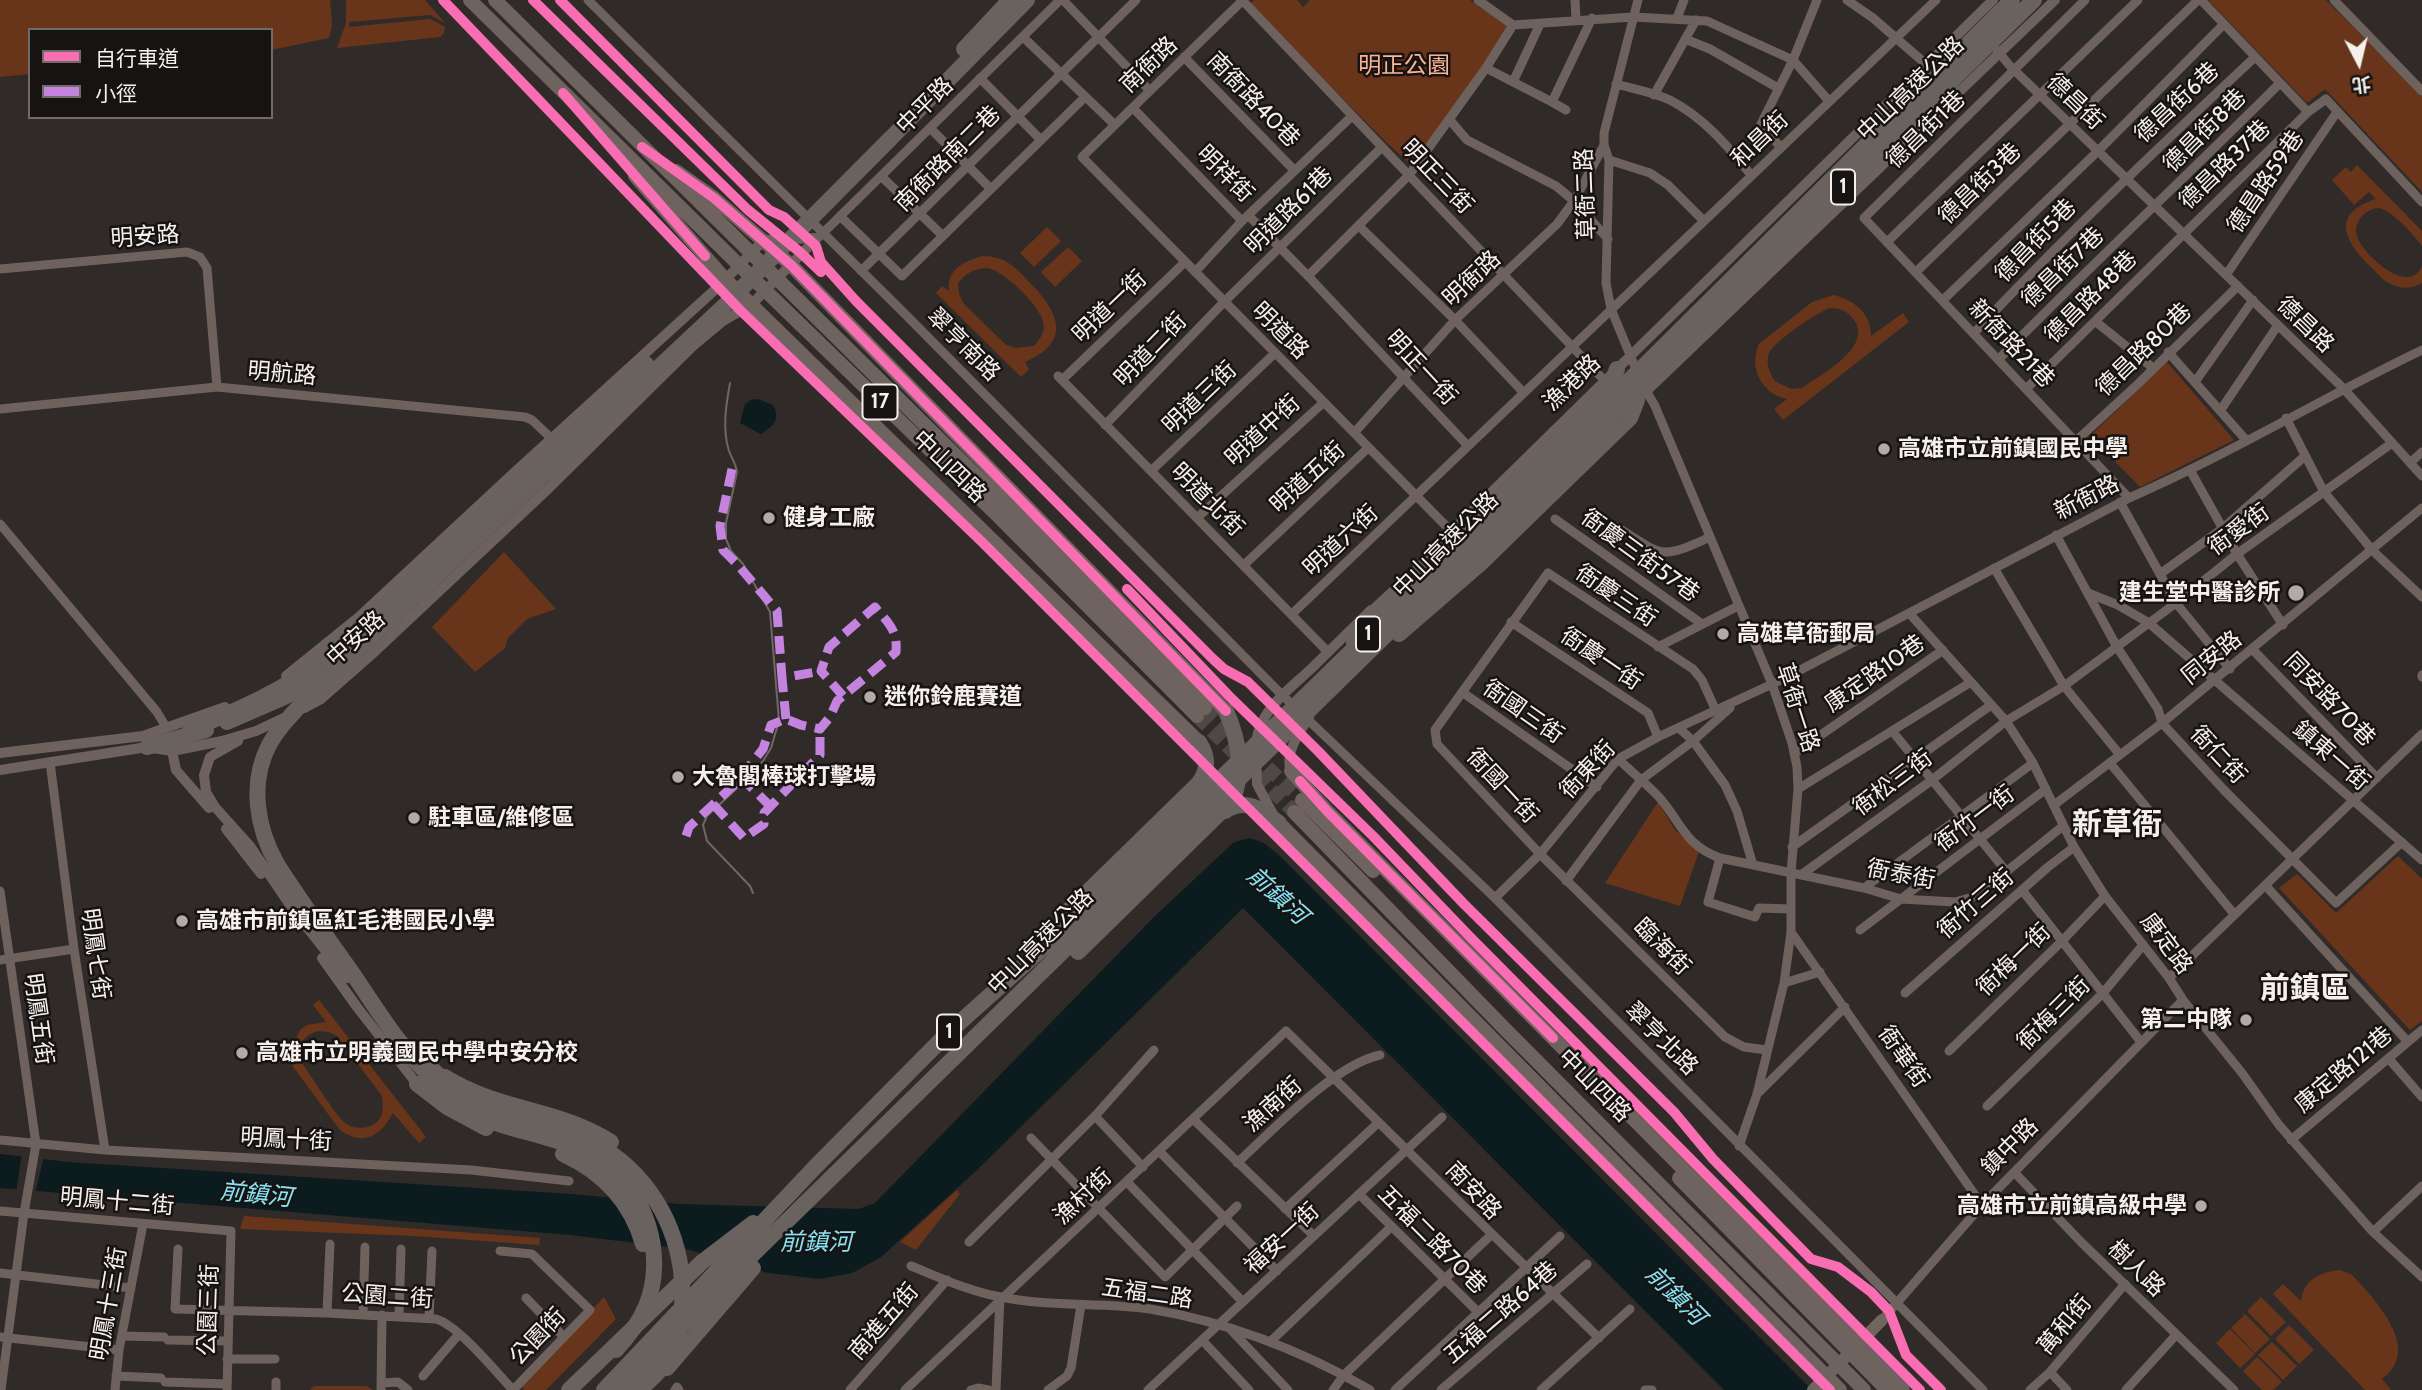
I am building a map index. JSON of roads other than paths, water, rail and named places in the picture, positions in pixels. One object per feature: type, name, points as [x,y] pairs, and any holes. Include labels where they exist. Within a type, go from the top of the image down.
[{"type":"highway","points":[[884,137],[1010,0]]},
{"type":"highway","points":[[669,1358],[679,1327],[682,1276],[674,1237],[658,1203],[634,1172],[605,1149],[575,1135],[470,1104],[451,1093],[429,1074],[394,1034],[277,864],[262,829],[257,794],[264,759],[270,743],[314,691],[680,340],[884,137],[1027,0]]},
{"type":"highway","name":"中山高速公路","points":[[1349,662],[2012,0]]},
{"type":"highway","name":"中山高速公路","points":[[623,1390],[700,1306],[974,1040],[1095,911],[2034,0]]},
{"type":"highway","points":[[145,741],[191,733],[266,698],[324,660],[582,421],[680,340]]},
{"type":"highway","points":[[577,1390],[624,1341],[647,1304],[653,1278],[653,1252],[643,1211],[617,1174],[594,1157],[570,1145],[499,1125],[455,1104],[429,1087],[390,1041],[271,870],[257,841],[250,810],[250,792],[254,765],[262,743],[287,709],[384,614],[680,340]]},
{"type":"highway","points":[[1349,662],[1378,609],[1498,498],[1611,386],[1617,369]]},
{"type":"highway","points":[[1349,662],[1412,625],[1630,418],[1642,391]]},
{"type":"highway","points":[[974,1040],[1062,968],[1233,800],[1240,774],[1240,751],[1226,711]]},
{"type":"highway","points":[[949,1032],[1199,783],[1205,774],[1207,762],[1199,742]]},
{"type":"highway","points":[[1223,812],[1231,807],[1252,805],[1279,823]]},
{"type":"highway","name":"中山高速公路","points":[[604,1390],[817,1165],[949,1032],[1095,911]]},
{"type":"highway","points":[[445,1077],[493,1101],[584,1126],[627,1153],[651,1177],[673,1211],[684,1242],[688,1266],[688,1310],[678,1345],[640,1390]]},
{"type":"highway","points":[[417,1084],[447,1107],[481,1126],[544,1146],[588,1167],[606,1181],[623,1201],[642,1238],[646,1268],[643,1297],[624,1341]]},
{"type":"highway","points":[[569,1390],[716,1249],[778,1206]]},
{"type":"highway","points":[[646,1390],[709,1321],[787,1223]]},
{"type":"main road","name":"中山四路","points":[[470,0],[738,265],[1201,712],[1001,500],[495,0]]},
{"type":"main road","name":"中山四路","points":[[563,93],[725,279],[1199,742]]},
{"type":"main road","name":"中山四路","points":[[642,147],[714,198],[791,265],[1226,711]]},
{"type":"main road","name":"中山四路","points":[[1291,771],[1327,811],[1854,1349],[1887,1390]]},
{"type":"main road","name":"中山四路","points":[[1864,1390],[1512,1036],[1298,806],[1518,1015],[1854,1349],[1903,1390]]},
{"type":"main road","name":"中山四路","points":[[1279,823],[1840,1390]]},
{"type":"main road","name":"鎮中路","points":[[1814,1389],[1882,1320]]},
{"type":"street","name":"翠亨南路","points":[[588,0],[820,237],[861,271],[1281,694],[1308,718]]},
{"type":"street","name":"中平路","points":[[820,237],[1061,0]]},
{"type":"street","points":[[1061,0],[1150,91]]},
{"type":"street","name":"南衙路南二巷","points":[[861,271],[1136,0]]},
{"type":"street","name":"南衙路","points":[[1082,157],[1242,0]]},
{"type":"street","name":"明正三街","points":[[1242,0],[1604,380]]},
{"type":"street","points":[[1575,0],[1576,19]]},
{"type":"street","name":"草衙二路","points":[[1638,0],[1604,133],[1604,145],[1609,160],[1606,283],[1611,309],[1631,355],[1642,391]]},
{"type":"street","points":[[1677,18],[1684,0]]},
{"type":"street","points":[[1781,147],[1760,126],[1793,60],[1817,0]]},
{"type":"street","points":[[1847,0],[1927,65]]},
{"type":"street","name":"和昌街","points":[[1611,309],[1936,0]]},
{"type":"street","name":"漁港路","points":[[1279,823],[1262,797],[1257,783],[1256,752],[1261,723],[1281,694],[1328,652],[1993,0]]},
{"type":"street","points":[[1291,771],[1288,762],[1291,750],[1308,718],[1477,558],[1642,391],[2000,55],[2055,0]]},
{"type":"street","name":"德昌街1巷","points":[[1864,218],[2085,0]]},
{"type":"street","points":[[1887,242],[2138,0]]},
{"type":"street","points":[[2199,0],[2308,112]]},
{"type":"street","name":"德昌街3巷","points":[[1916,272],[2199,0]]},
{"type":"street","points":[[2334,0],[2422,90]]},
{"type":"street","points":[[1482,1],[1513,25],[1633,17],[1707,21],[1793,60],[1829,100]]},
{"type":"street","points":[[1552,102],[1592,18]]},
{"type":"street","points":[[1654,95],[1696,20]]},
{"type":"street","name":"德昌街","points":[[1972,20],[2000,55],[2156,207]]},
{"type":"street","points":[[1513,82],[1540,24]]},
{"type":"street","points":[[1943,300],[2098,151],[2224,24]]},
{"type":"street","points":[[1308,276],[1409,175],[1486,68],[1513,25]]},
{"type":"street","points":[[1023,37],[1115,125]]},
{"type":"street","points":[[1685,39],[1710,49],[1778,88]]},
{"type":"street","name":"南衙路40巷","points":[[1184,57],[1294,170]]},
{"type":"street","name":"德昌街6巷","points":[[2126,178],[2255,57]]},
{"type":"street","points":[[1486,68],[1566,110]]},
{"type":"street","points":[[980,78],[1041,140]]},
{"type":"street","points":[[1616,83],[1668,99],[1697,117],[1722,139],[1751,175]]},
{"type":"street","name":"德昌街8巷","points":[[2156,207],[2280,83]]},
{"type":"street","points":[[840,216],[902,276],[1085,97]]},
{"type":"street","name":"德昌路37巷","points":[[2183,233],[2308,112],[2326,99],[2337,111]]},
{"type":"street","name":"明祥街","points":[[1133,108],[1245,218],[1352,116]]},
{"type":"street","points":[[2337,111],[2422,202]]},
{"type":"street","name":"德昌路59巷","points":[[2226,275],[2337,111]]},
{"type":"street","points":[[1449,119],[1467,140],[1556,186],[1574,201],[1608,239]]},
{"type":"street","points":[[930,128],[991,189]]},
{"type":"street","name":"明衙路","points":[[1354,433],[1455,320],[1549,232],[1574,201],[1604,145]]},
{"type":"street","name":"明道路61巷","points":[[1224,302],[1382,147]]},
{"type":"street","name":"明道路","points":[[1082,157],[1451,531]]},
{"type":"street","points":[[1609,160],[1650,173],[1668,185],[1703,220]]},
{"type":"street","points":[[881,176],[943,236]]},
{"type":"street","name":"德昌街5巷","points":[[1974,333],[2050,252],[2126,178]]},
{"type":"street","name":"德昌路","points":[[2156,207],[2343,388],[2422,476]]},
{"type":"street","name":"德昌街7巷","points":[[1999,359],[2076,281],[2156,207]]},
{"type":"street","points":[[1195,272],[1245,218]]},
{"type":"street","name":"明正一街","points":[[1245,218],[1308,276],[1468,446]]},
{"type":"street","name":"新衙路21巷","points":[[1864,218],[2077,440],[2125,500],[2176,603],[2230,669]]},
{"type":"street","points":[[1359,226],[1455,320],[1523,392]]},
{"type":"street","name":"德昌路48巷","points":[[2027,388],[2183,233]]},
{"type":"street","points":[[764,240],[820,237]]},
{"type":"street","name":"中安路","points":[[408,606],[549,474],[723,321],[751,304],[820,237]]},
{"type":"street","name":"中安路","points":[[169,738],[222,709],[268,689],[305,663],[359,618],[764,240]]},
{"type":"street","name":"明安路","points":[[0,269],[187,252],[200,257],[207,268],[217,387]]},
{"type":"street","name":"明道一街","points":[[1060,378],[1185,262]]},
{"type":"street","name":"德昌路80巷","points":[[2077,440],[2238,286]]},
{"type":"street","points":[[2194,382],[2253,300]]},
{"type":"street","name":"明道二街","points":[[1105,425],[1224,302]]},
{"type":"street","points":[[1468,446],[1611,309]]},
{"type":"street","points":[[2095,321],[2152,368]]},
{"type":"street","points":[[2220,411],[2278,325]]},
{"type":"street","name":"新衙路","points":[[1772,684],[2056,535],[2422,350]]},
{"type":"street","points":[[2168,352],[2246,440]]},
{"type":"street","name":"明道三街","points":[[1152,471],[1275,353]]},
{"type":"street","name":"中安路","points":[[399,596],[614,396],[641,357]]},
{"type":"street","name":"明道北街","points":[[1060,378],[1328,652]]},
{"type":"street","name":"中安路","points":[[169,738],[222,741],[256,731],[321,699],[549,488],[658,379]]},
{"type":"street","name":"明航路","points":[[0,409],[217,387],[525,417],[532,420],[551,439]]},
{"type":"street","name":"草衙一路","points":[[1642,391],[1655,406],[1772,684],[1795,753],[1798,789],[1791,873],[1791,932],[1784,983],[1757,1094],[1739,1146]]},
{"type":"street","name":"明道中街","points":[[1198,517],[1324,402]]},
{"type":"street","points":[[2286,418],[2324,492],[2373,551],[2422,597]]},
{"type":"street","name":"衙愛街","points":[[2006,721],[2064,686],[2237,554],[2392,443]]},
{"type":"street","name":"明道六街","points":[[1292,614],[1468,446]]},
{"type":"street","name":"明道五街","points":[[1244,565],[1368,447]]},
{"type":"street","points":[[2410,463],[2422,453]]},
{"type":"street","points":[[2160,574],[2222,529],[2305,456]]},
{"type":"street","points":[[2189,470],[2237,554],[2283,625]]},
{"type":"street","name":"同安路","points":[[2054,806],[2230,669],[2422,508]]},
{"type":"street","name":"衙慶三街57巷","points":[[1555,519],[1702,624]]},
{"type":"street","points":[[0,524],[157,712],[169,738],[176,770],[261,874],[357,1007],[417,1084]]},
{"type":"street","points":[[1617,527],[1657,552],[1672,553],[1710,537]]},
{"type":"street","name":"衙仁街","points":[[2056,535],[2117,647],[2158,709],[2162,723],[2336,903],[2402,842]]},
{"type":"street","points":[[1994,568],[2064,686],[2120,755]]},
{"type":"street","name":"衙慶三街","points":[[1511,622],[1548,573],[1658,647],[1738,606]]},
{"type":"street","name":"鎮東一街","points":[[2088,593],[2118,605],[2149,623],[2422,860]]},
{"type":"street","name":"康定路","points":[[1909,613],[2006,721],[2033,763],[2074,847],[2105,896],[2291,1140],[2374,1232],[2422,1277]]},
{"type":"street","points":[[1462,692],[1511,622]]},
{"type":"street","name":"衙慶一街","points":[[1511,622],[1648,713],[1658,737]]},
{"type":"street","points":[[1658,647],[1693,669],[1702,680],[1716,711]]},
{"type":"street","name":"康定路10巷","points":[[1795,753],[1943,650]]},
{"type":"street","name":"同安路70巷","points":[[2253,650],[2377,778]]},
{"type":"street","points":[[1798,789],[1971,682]]},
{"type":"street","name":"衙東街","points":[[1495,898],[1540,854],[1618,759],[1658,737],[1772,684]]},
{"type":"street","name":"衙國一街","points":[[1462,692],[1435,730],[1437,744],[1540,854]]},
{"type":"street","name":"衙國三街","points":[[1462,692],[1597,787]]},
{"type":"street","points":[[1566,881],[1641,780],[1693,741],[1739,700]]},
{"type":"street","points":[[1793,847],[1991,705]]},
{"type":"street","name":"翠亨北路","points":[[1308,718],[1495,898],[1983,1390]]},
{"type":"street","name":"衙松三街","points":[[1801,875],[1932,780],[2006,721]]},
{"type":"street","points":[[1679,728],[1693,741],[1725,785],[1737,811],[1753,865]]},
{"type":"street","points":[[256,731],[210,757],[204,775],[206,792],[215,807],[250,846],[301,920],[383,1020],[445,1077]]},
{"type":"street","points":[[1893,732],[2006,871]]},
{"type":"street","points":[[2169,978],[2422,734]]},
{"type":"street","points":[[0,753],[145,741]]},
{"type":"street","points":[[0,770],[145,741]]},
{"type":"street","points":[[1618,759],[1660,798],[1681,830],[1707,854],[1720,858],[1708,902],[1755,917],[1759,908],[1791,909]]},
{"type":"street","name":"明鳳七街","points":[[50,762],[74,949],[105,1150]]},
{"type":"street","points":[[1864,888],[2033,763]]},
{"type":"street","points":[[2110,763],[2234,914]]},
{"type":"street","name":"衙竹一街","points":[[1860,930],[2046,789]]},
{"type":"street","name":"衙泰街","points":[[1720,858],[1864,888],[1901,899],[1955,902],[1976,896],[2063,826]]},
{"type":"street","name":"衙竹三街","points":[[1905,993],[2074,847]]},
{"type":"street","name":"臨海街","points":[[1540,854],[1725,1037],[1744,1047],[1767,1050]]},
{"type":"street","points":[[2265,885],[2408,1042]]},
{"type":"street","points":[[2022,890],[2141,1042]]},
{"type":"street","name":"明鳳五街","points":[[0,896],[5,959],[35,1148],[3,1337],[1,1390]]},
{"type":"street","name":"衙梅一街","points":[[1949,1051],[2105,896]]},
{"type":"street","name":"衙華街","points":[[1791,932],[1982,1205]]},
{"type":"street","name":"衙梅三街","points":[[1987,1106],[2103,993],[2143,945]]},
{"type":"street","points":[[5,959],[74,949]]},
{"type":"street","points":[[1784,983],[1820,972]]},
{"type":"street","name":"鎮中路","points":[[1882,1320],[1982,1205],[2183,1000]]},
{"type":"street","points":[[1757,1094],[1845,1007]]},
{"type":"street","name":"康定路121巷","points":[[2291,1140],[2422,1030]]},
{"type":"street","name":"南安路","points":[[1286,1031],[1492,1234],[1343,1376],[1333,1390]]},
{"type":"street","name":"漁村街","points":[[905,1390],[1000,1297],[1128,1182],[1286,1031]]},
{"type":"street","points":[[969,1242],[1096,1116],[1154,1050]]},
{"type":"street","name":"漁南街","points":[[1237,1163],[1334,1076],[1365,1058],[1380,1055]]},
{"type":"street","points":[[2389,1059],[2422,1097]]},
{"type":"street","points":[[1096,1116],[1143,1167]]},
{"type":"street","name":"福安一街","points":[[1148,1390],[1442,1117]]},
{"type":"street","points":[[1193,1119],[1314,1236]]},
{"type":"street","points":[[1285,1209],[1378,1123]]},
{"type":"street","points":[[1031,1138],[1165,1277],[1237,1206]]},
{"type":"street","name":"明鳳十街","points":[[0,1140],[35,1148],[471,1170],[569,1181]]},
{"type":"street","points":[[1159,1151],[1277,1271]]},
{"type":"street","name":"樹人路","points":[[2015,1173],[2081,1242],[2231,1389]]},
{"type":"street","points":[[1128,1182],[1243,1302]]},
{"type":"street","points":[[2374,1232],[2422,1186]]},
{"type":"street","name":"五福二路70巷","points":[[1359,1194],[1478,1312]]},
{"type":"street","name":"明鳳十二街","points":[[0,1211],[231,1231]]},
{"type":"street","name":"明鳳十三街","points":[[115,1390],[119,1350],[143,1224]]},
{"type":"street","points":[[1270,1342],[1391,1227]]},
{"type":"street","name":"公園三街","points":[[227,1387],[231,1231]]},
{"type":"street","points":[[1492,1234],[1599,1338]]},
{"type":"street","name":"五福二路70巷","points":[[1395,1390],[1560,1236]]},
{"type":"street","points":[[327,1312],[330,1244]]},
{"type":"street","points":[[363,1314],[365,1247]]},
{"type":"street","name":"公園二街","points":[[178,1249],[175,1309],[327,1312],[443,1321],[513,1390]]},
{"type":"street","points":[[399,1316],[401,1249]]},
{"type":"street","points":[[429,1318],[432,1251]]},
{"type":"street","name":"公園街","points":[[500,1251],[532,1254],[590,1310],[513,1390]]},
{"type":"street","name":"五福二路64巷","points":[[1441,1390],[1587,1265]]},
{"type":"street","name":"五福二路","points":[[911,1266],[1000,1297],[1149,1309],[1230,1328],[1270,1342],[1370,1390]]},
{"type":"street","points":[[0,1273],[131,1288]]},
{"type":"street","name":"南進五街","points":[[850,1390],[947,1280]]},
{"type":"street","name":"萬和街","points":[[2067,1390],[2050,1372],[2125,1284]]},
{"type":"street","points":[[996,1390],[1000,1297]]},
{"type":"street","points":[[526,1298],[564,1337]]},
{"type":"street","points":[[1048,1390],[1067,1376],[1071,1368],[1081,1305]]},
{"type":"street","points":[[1541,1390],[1630,1309]]},
{"type":"street","points":[[382,1315],[382,1387],[398,1382],[408,1390]]},
{"type":"street","points":[[1230,1328],[1288,1390]]},
{"type":"street","points":[[423,1376],[459,1334]]},
{"type":"street","points":[[2126,1390],[2176,1335]]},
{"type":"street","points":[[122,1336],[228,1341]]},
{"type":"street","points":[[3,1337],[119,1350]]},
{"type":"street","points":[[1202,1340],[1249,1390]]},
{"type":"street","points":[[228,1359],[275,1359]]},
{"type":"street","points":[[2030,1390],[2050,1372]]},
{"type":"street","points":[[116,1376],[227,1387]]},
{"type":"street","points":[[971,1390],[989,1390]]},
{"type":"street","points":[[1645,1390],[1652,1390]]},
{"type":"water","points":[[758,399],[773,405],[776,415],[772,425],[761,434],[740,423],[745,404]]},
{"type":"water","name":"前鎮河","points":[[1250,838],[1264,843],[1280,856],[1812,1390],[1724,1390],[1243,908],[976,1171],[880,1258],[852,1273],[820,1279],[768,1273],[686,1249],[570,1235],[0,1188],[0,1154],[68,1162],[572,1194],[679,1204],[859,1209],[875,1203],[1153,918],[1234,842]]},
{"type":"tunnel","points":[[1205,708],[1237,739]]},
{"type":"tunnel","points":[[1197,716],[1294,812]]},
{"type":"tunnel","points":[[1252,753],[1302,800]]},
{"type":"tram line","points":[[730,383],[725,426],[729,451],[737,472],[726,523],[726,539],[770,612],[779,721],[771,748],[763,761],[707,816],[703,825],[707,841],[750,886],[753,893]]},
{"type":"place","name":"高雄市立前鎮國民中學","points":[[1884,449]]},
{"type":"place","name":"健身工廠","points":[[769,518]]},
{"type":"place","name":"建生堂中醫診所","points":[[2296,593]]},
{"type":"place","name":"高雄草衙郵局","points":[[1723,634]]},
{"type":"place","name":"迷你鈴鹿賽道","points":[[870,697]]},
{"type":"place","name":"大魯閣棒球打擊場","points":[[678,777]]},
{"type":"place","name":"駐車區/維修區","points":[[414,818]]},
{"type":"place","name":"高雄市前鎮區紅毛港國民小學","points":[[182,921]]},
{"type":"place","name":"第二中隊","points":[[2246,1020]]},
{"type":"place","name":"高雄市立明義國民中學中安分校","points":[[242,1053]]},
{"type":"place","name":"高雄市立前鎮高級中學","points":[[2201,1206]]},
{"type":"district","name":"新草衙","points":[[2117,825]]},
{"type":"district","name":"前鎮區","points":[[2305,989]]},
{"type":"park label","name":"明正公園","points":[[1404,66]]}]
